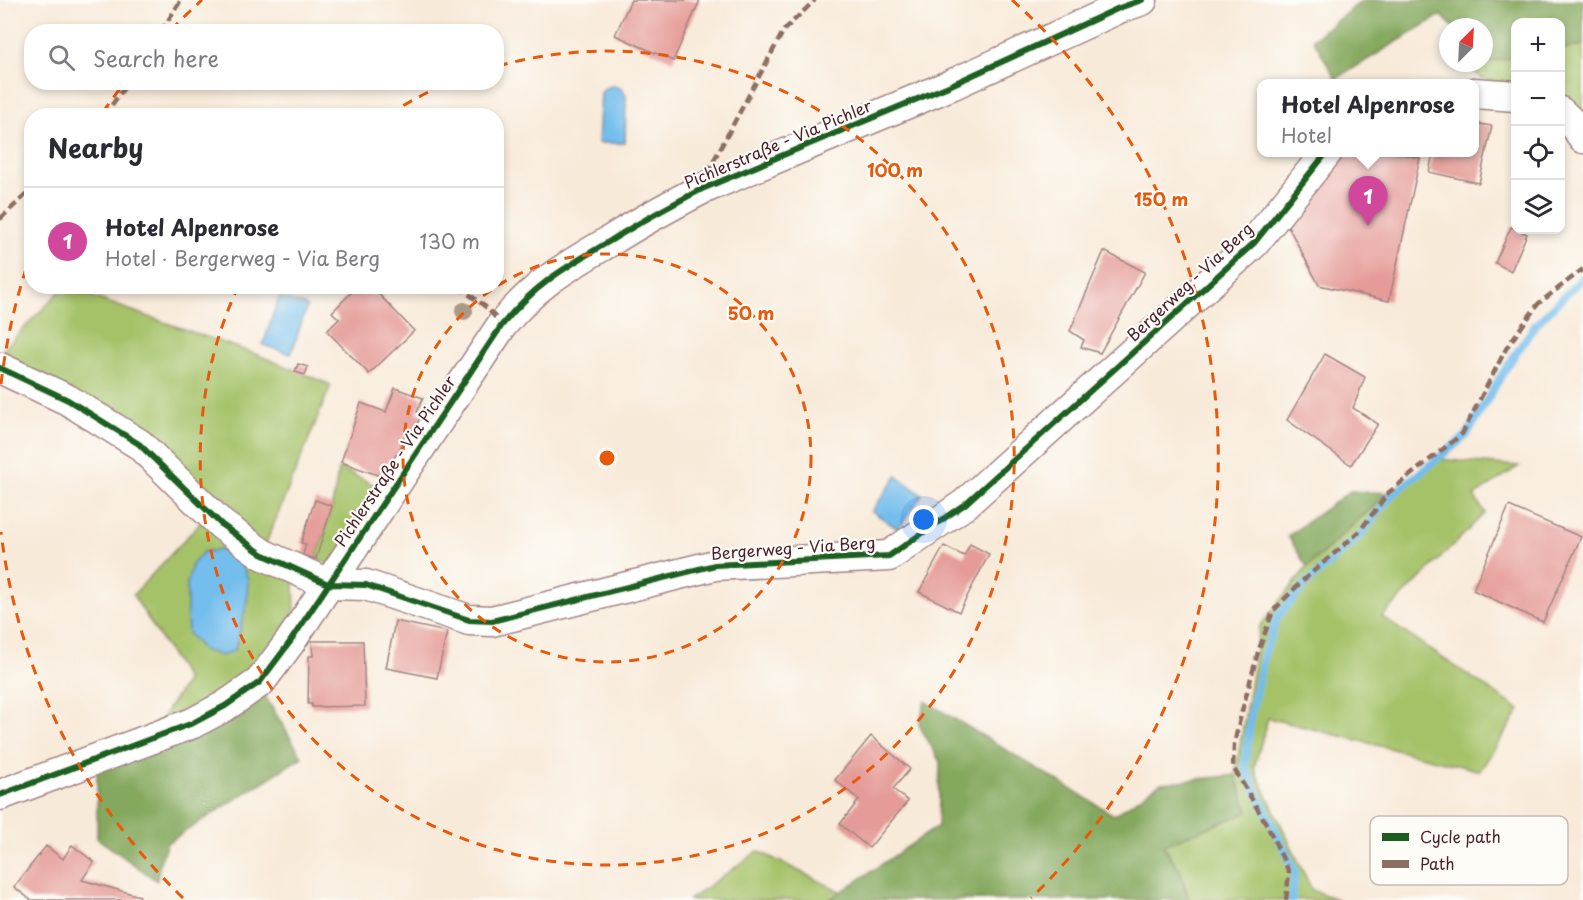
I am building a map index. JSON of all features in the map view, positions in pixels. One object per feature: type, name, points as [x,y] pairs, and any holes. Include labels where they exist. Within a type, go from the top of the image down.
[{"type":"street","name":"Pichlerstraße - Via Pichler","points":[[0,795],[193,723],[225,706],[260,682],[290,642],[502,325],[521,302],[552,276],[666,207],[702,189],[951,85],[1119,8],[1142,0]]},
{"type":"street","points":[[1479,93],[1511,96]]},
{"type":"street","points":[[1565,117],[1578,129],[1583,138]]},
{"type":"street","name":"Bergerweg - Via Berg","points":[[328,584],[366,585],[469,620],[492,621],[715,565],[889,556],[964,504],[1254,243],[1325,157]]},
{"type":"street","points":[[0,368],[68,400],[139,444],[222,525],[261,554],[328,584]]},
{"type":"green space","points":[[1363,0],[1583,0],[1583,45],[1565,48],[1565,18],[1511,18],[1511,58],[1493,62],[1493,18],[1444,18],[1441,15],[1336,79],[1313,39]]},
{"type":"green space","points":[[1583,45],[1583,129],[1565,109],[1565,48]]},
{"type":"green space","points":[[1511,58],[1511,85],[1480,78],[1476,72],[1493,72],[1493,62]]},
{"type":"green space","points":[[57,294],[84,294],[258,355],[331,385],[266,543],[294,582],[295,612],[266,660],[225,691],[160,721],[187,680],[133,595],[203,520],[138,453],[0,353]]},
{"type":"green space","points":[[1437,459],[1519,466],[1474,496],[1485,513],[1382,617],[1520,710],[1480,771],[1268,718],[1254,768],[1312,890],[1339,900],[1189,900],[1180,870],[1163,845],[1248,812],[1235,775],[1260,626],[1307,567],[1388,493]]},
{"type":"green space","points":[[339,468],[379,487],[331,565],[316,559],[332,506]]},
{"type":"green space","points":[[1350,491],[1388,493],[1307,567],[1288,536]]},
{"type":"green space","points":[[262,691],[302,757],[167,843],[160,862],[157,881],[97,838],[97,766]]},
{"type":"green space","points":[[925,701],[1114,815],[1161,783],[1235,775],[1248,812],[1163,845],[1180,870],[1189,900],[829,900],[938,826],[940,762],[919,725]]},
{"type":"green space","points":[[758,851],[842,892],[829,900],[689,900]]},
{"type":"water","points":[[612,86],[620,88],[626,96],[625,143],[598,143],[601,93],[605,88]]},
{"type":"water","points":[[279,297],[307,306],[291,354],[263,345]]},
{"type":"water","points":[[897,476],[922,495],[898,529],[872,511]]},
{"type":"water","points":[[220,550],[239,557],[248,579],[247,603],[235,650],[222,656],[203,650],[188,633],[187,612],[187,584],[192,565],[203,552]]},
{"type":"building","points":[[631,0],[700,0],[673,61],[615,35]]},
{"type":"building","points":[[1479,124],[1492,126],[1479,183],[1429,172],[1432,157],[1479,157]]},
{"type":"building","points":[[1341,157],[1420,158],[1389,301],[1319,285],[1288,226],[1322,178]]},
{"type":"building","points":[[1511,227],[1511,234],[1527,234],[1511,271],[1495,263]]},
{"type":"building","points":[[1104,251],[1145,272],[1100,353],[1081,347],[1084,340],[1070,331]]},
{"type":"building","points":[[350,294],[379,294],[414,331],[369,374],[327,331],[339,319],[332,312]]},
{"type":"building","points":[[1325,354],[1365,377],[1353,408],[1378,424],[1351,465],[1287,420]]},
{"type":"building","points":[[298,364],[308,367],[305,375],[295,372]]},
{"type":"building","points":[[395,388],[423,398],[417,412],[425,415],[418,436],[406,431],[389,479],[341,462],[361,403],[386,412]]},
{"type":"building","points":[[315,500],[332,506],[316,559],[303,555],[306,544],[301,543]]},
{"type":"building","points":[[1509,506],[1581,537],[1543,622],[1473,590]]},
{"type":"building","points":[[970,544],[989,554],[959,612],[919,592],[944,546],[964,556]]},
{"type":"building","points":[[395,621],[447,632],[437,678],[386,668]]},
{"type":"building","points":[[312,641],[363,641],[365,706],[312,707],[312,704],[308,704],[309,656],[313,656]]},
{"type":"building","points":[[871,736],[910,769],[893,789],[908,801],[869,848],[840,824],[859,800],[835,780]]},
{"type":"building","points":[[72,845],[94,862],[82,880],[140,896],[139,900],[31,900],[14,887],[46,846],[63,859]]},
{"type":"waterway","points":[[1292,900],[1295,871],[1245,768],[1251,713],[1264,655],[1278,616],[1306,584],[1361,535],[1391,496],[1466,436],[1504,371],[1535,325],[1583,277]]},
{"type":"marked path","points":[[166,24],[181,0]]},
{"type":"marked path","points":[[707,173],[784,30],[815,0]]},
{"type":"marked path","points":[[110,108],[122,90]]},
{"type":"marked path","points":[[0,219],[24,196]]},
{"type":"marked path","points":[[1286,900],[1289,872],[1267,825],[1233,767],[1234,744],[1242,711],[1258,652],[1273,611],[1301,582],[1359,532],[1388,493],[1462,434],[1507,347],[1538,304],[1583,269]]},
{"type":"marked path","points":[[469,294],[487,308],[502,325]]},
{"type":"cycle path","points":[[0,795],[193,723],[225,706],[260,682],[290,642],[502,325],[527,298],[552,277],[667,207],[702,189],[951,85],[1119,8],[1142,0]]},
{"type":"cycle path","points":[[0,368],[68,400],[139,444],[222,525],[262,554],[328,584],[366,585],[469,620],[492,621],[715,565],[889,556],[965,504],[1254,243],[1323,157]]},
{"type":"place","name":"Hotel Alpenrose","points":[[1368,226]]}]
